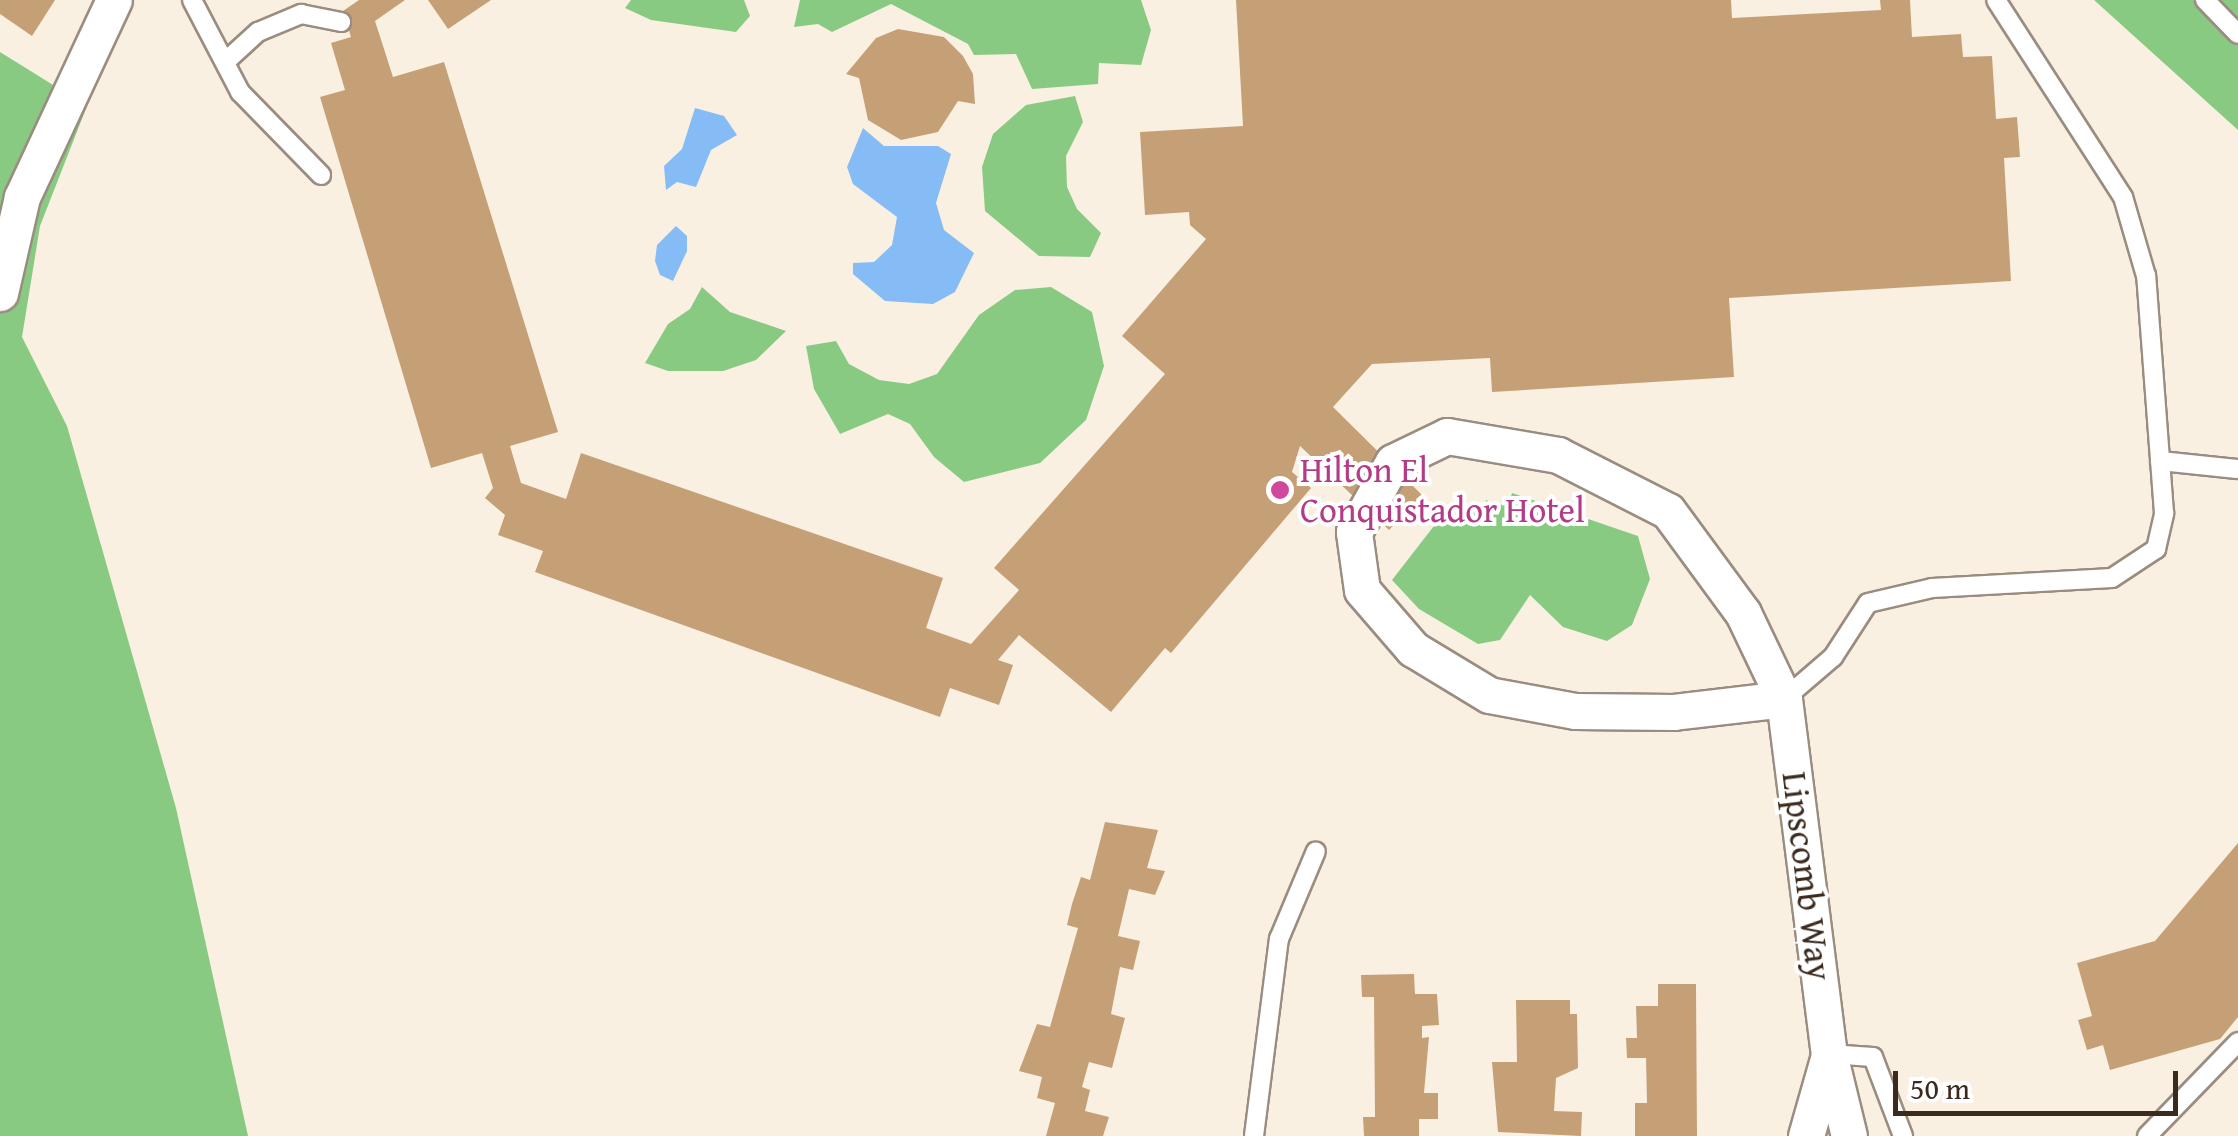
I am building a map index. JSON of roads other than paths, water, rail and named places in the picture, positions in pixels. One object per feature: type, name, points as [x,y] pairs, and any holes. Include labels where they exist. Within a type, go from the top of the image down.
[{"type":"street","points":[[0,293],[22,198],[114,0]]},
{"type":"street","name":"Lipscomb Way","points":[[1784,699],[1674,712],[1575,711],[1489,695],[1413,649],[1362,590],[1354,532],[1393,462],[1446,436],[1558,454],[1668,511],[1743,613],[1784,699],[1829,1054],[1850,1136]]},
{"type":"street","name":"Lipscomb Way","points":[[1806,1136],[1829,1054]]},
{"type":"lane","points":[[192,0],[225,62],[273,132],[321,175]]},
{"type":"lane","points":[[1784,699],[1833,657],[1868,604],[1932,588],[2112,578],[2156,549],[2164,513],[2146,276],[2123,198],[1996,0]]},
{"type":"lane","points":[[2205,0],[2238,34]]},
{"type":"lane","points":[[225,62],[258,32],[302,14],[340,22]]},
{"type":"lane","points":[[2160,461],[2238,469]]},
{"type":"lane","points":[[1254,1136],[1279,939],[1316,851]]},
{"type":"lane","points":[[2147,1136],[2238,1042]]},
{"type":"lane","points":[[1829,1054],[1873,1056],[1903,1136]]},
{"type":"water","points":[[695,108],[724,116],[737,135],[711,150],[696,187],[677,182],[666,190],[664,166],[682,149]]},
{"type":"water","points":[[863,128],[884,146],[938,146],[951,154],[936,203],[944,230],[974,253],[955,292],[933,304],[885,301],[853,274],[853,263],[874,262],[892,245],[897,217],[853,184],[847,167]]},
{"type":"water","points":[[676,226],[687,236],[687,251],[673,281],[660,275],[655,261],[657,245]]},
{"type":"place","name":"Hilton El Conquistador Hotel","points":[[1280,490]]}]
